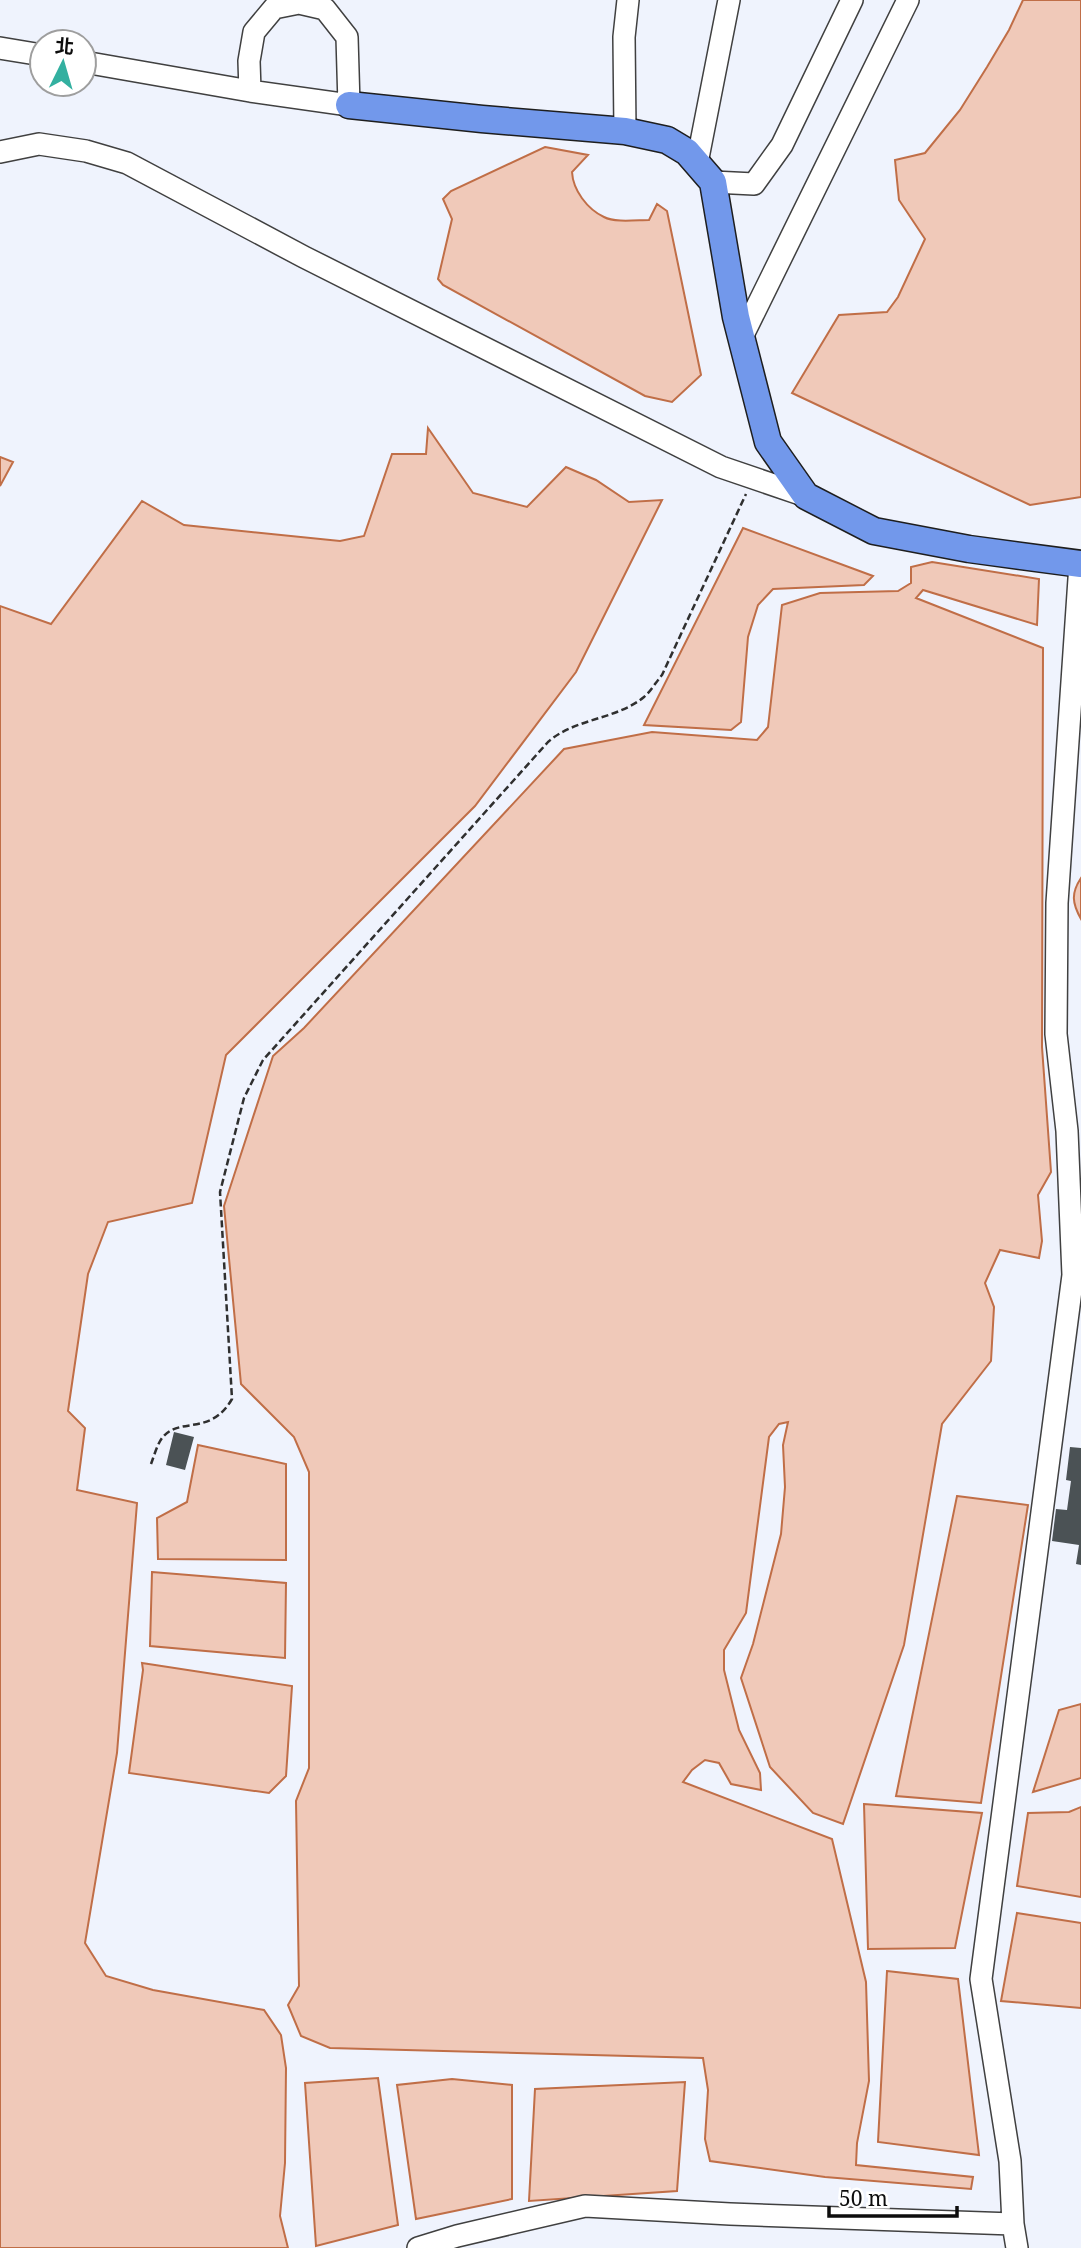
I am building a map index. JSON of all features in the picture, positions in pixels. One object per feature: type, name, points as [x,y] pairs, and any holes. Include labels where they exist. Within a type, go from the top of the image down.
[{"type":"main road","points":[[349,105],[625,131],[667,140],[687,152],[705,172],[736,317],[768,442],[806,496],[874,531],[969,549],[1080,564]]},
{"type":"street","points":[[625,131],[624,37],[628,0]]},
{"type":"street","points":[[729,0],[705,172],[754,184],[782,145],[852,0]]},
{"type":"street","points":[[741,338],[908,0]]},
{"type":"street","points":[[98,64],[250,91],[349,105],[346,37],[325,9],[299,4],[274,8],[254,32],[249,61],[250,91]]},
{"type":"street","points":[[0,48],[28,53]]},
{"type":"street","points":[[0,152],[39,144],[86,151],[127,163],[340,275],[721,467],[806,496]]},
{"type":"street","points":[[1017,2248],[1010,2161],[981,1979],[1076,1291],[1067,1131],[1056,1034],[1057,903],[1080,564]]},
{"type":"street","points":[[418,2248],[457,2236],[585,2206],[1013,2224]]},
{"type":"path","points":[[151,1464],[161,1439],[171,1430],[212,1421],[224,1412],[232,1399],[220,1192],[244,1098],[263,1060],[548,742],[560,731],[622,709],[644,697],[662,675],[753,480]]},
{"type":"shaded area","points":[[1023,0],[1081,0],[1081,497],[1030,505],[792,393],[839,315],[887,312],[898,297],[925,239],[899,200],[895,160],[925,153],[960,110],[1009,30]]},
{"type":"shaded area","points":[[545,147],[588,155],[572,172],[573,179],[582,198],[604,217],[620,221],[649,220],[657,204],[667,211],[701,375],[672,402],[645,396],[443,285],[438,279],[452,219],[443,199],[451,191]]},
{"type":"shaded area","points":[[428,428],[473,493],[527,507],[566,467],[596,480],[629,502],[662,500],[576,672],[475,806],[226,1055],[192,1203],[108,1222],[88,1274],[68,1411],[85,1428],[77,1490],[137,1503],[117,1753],[85,1943],[106,1976],[153,1990],[264,2010],[281,2035],[286,2068],[285,2163],[280,2216],[288,2248],[0,2248],[0,606],[51,624],[142,501],[184,525],[340,541],[364,536],[392,454],[426,454]]},
{"type":"shaded area","points":[[0,457],[13,462],[0,486]]},
{"type":"shaded area","points":[[743,528],[873,576],[864,585],[773,589],[758,605],[748,637],[741,722],[731,730],[644,725]]},
{"type":"shaded area","points":[[932,562],[1039,579],[1037,625],[923,590],[916,598],[1043,648],[1042,1047],[1051,1172],[1038,1195],[1042,1241],[1039,1258],[1000,1250],[985,1283],[994,1307],[991,1361],[942,1424],[904,1645],[843,1824],[813,1813],[770,1767],[741,1678],[753,1644],[781,1534],[785,1487],[783,1445],[788,1422],[779,1424],[769,1437],[746,1613],[724,1650],[724,1670],[739,1730],[760,1773],[761,1790],[731,1784],[719,1763],[705,1760],[692,1770],[683,1782],[832,1839],[866,1982],[869,2081],[857,2143],[856,2165],[973,2177],[971,2189],[825,2177],[710,2161],[705,2139],[708,2090],[703,2058],[330,2048],[301,2036],[288,2005],[299,1986],[296,1801],[309,1768],[309,1472],[294,1437],[241,1384],[224,1206],[273,1056],[304,1028],[564,749],[652,732],[757,740],[768,727],[782,605],[820,593],[898,591],[911,583],[911,567]]},
{"type":"shaded area","points":[[1081,878],[1081,919],[1074,898]]},
{"type":"shaded area","points":[[198,1445],[286,1464],[286,1560],[158,1559],[157,1518],[187,1502]]},
{"type":"shaded area","points":[[957,1496],[1028,1505],[981,1803],[896,1796]]},
{"type":"shaded area","points":[[152,1572],[286,1583],[285,1658],[150,1646]]},
{"type":"shaded area","points":[[142,1663],[292,1686],[286,1776],[269,1793],[129,1773]]},
{"type":"shaded area","points":[[1081,1704],[1081,1778],[1033,1792],[1059,1710]]},
{"type":"shaded area","points":[[864,1804],[982,1813],[955,1948],[868,1949]]},
{"type":"shaded area","points":[[1081,1807],[1081,1897],[1017,1886],[1028,1813],[1069,1812]]},
{"type":"shaded area","points":[[1017,1913],[1081,1923],[1081,2008],[1001,2001]]},
{"type":"shaded area","points":[[887,1971],[958,1979],[979,2155],[878,2142]]},
{"type":"shaded area","points":[[378,2078],[398,2225],[316,2246],[305,2083]]},
{"type":"shaded area","points":[[452,2079],[512,2085],[512,2199],[416,2219],[397,2085]]},
{"type":"shaded area","points":[[685,2082],[677,2191],[529,2201],[535,2089]]},
{"type":"building","points":[[174,1432],[194,1437],[185,1470],[166,1465]]},
{"type":"building","points":[[1070,1447],[1081,1448],[1081,1565],[1076,1564],[1079,1545],[1052,1541],[1056,1509],[1067,1510],[1071,1481],[1066,1480]]}]
